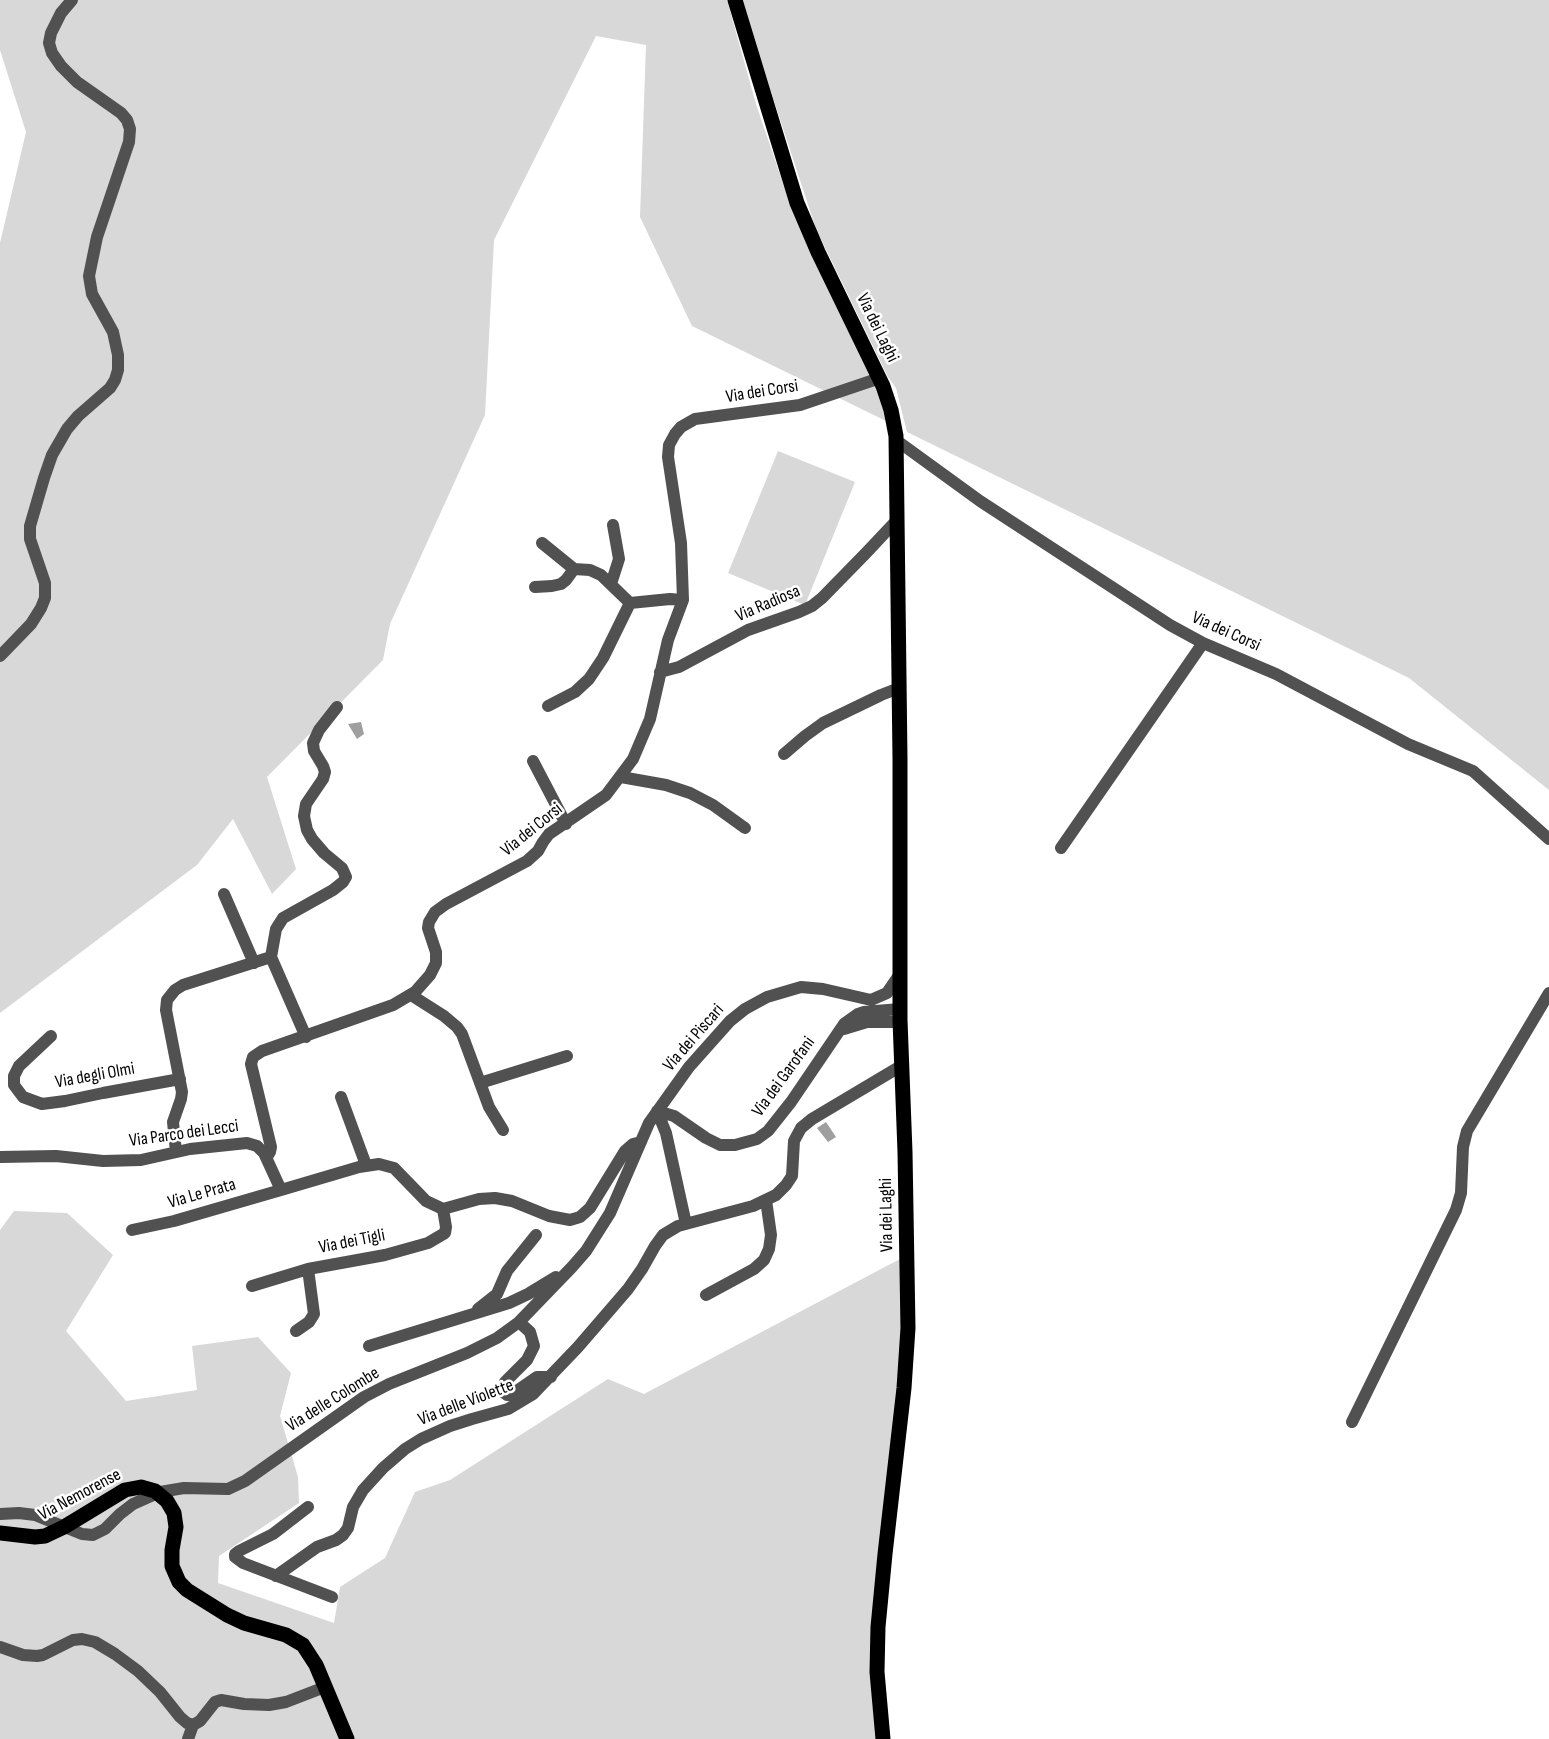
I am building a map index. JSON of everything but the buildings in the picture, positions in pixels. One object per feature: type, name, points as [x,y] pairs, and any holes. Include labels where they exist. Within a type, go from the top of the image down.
[{"type":"main road","name":"Via dei Laghi","points":[[735,0],[797,203],[818,252],[880,378],[890,404],[896,440],[900,1011],[908,1328],[905,1377],[878,1627],[877,1672],[884,1739]]},
{"type":"main road","name":"Via Nemorense","points":[[0,1533],[35,1537],[47,1535],[125,1490],[138,1487],[149,1488],[160,1494],[170,1503],[174,1513],[176,1527],[172,1566],[181,1584],[208,1604],[233,1618],[280,1633],[306,1648],[347,1739]]},
{"type":"street","points":[[0,656],[31,624],[45,598],[45,583],[30,539],[30,526],[52,455],[67,429],[78,416],[110,388],[118,370],[118,355],[113,332],[92,294],[89,276],[97,237],[130,139],[130,129],[121,113],[80,85],[54,58],[50,48],[50,36],[69,4]]},
{"type":"street","name":"Via dei Corsi","points":[[267,1157],[270,1152],[270,1143],[252,1066],[253,1057],[260,1052],[393,1005],[411,995],[430,975],[436,963],[436,952],[428,931],[429,922],[435,912],[527,861],[536,854],[547,836],[606,795],[633,759],[651,713],[669,635],[683,600],[681,543],[668,454],[671,441],[678,430],[695,419],[800,405],[880,378]]},
{"type":"street","name":"Via dei Corsi","points":[[896,440],[972,496],[1163,621],[1203,643],[1276,674],[1408,744],[1470,769],[1549,839]]},
{"type":"street","name":"Via Radiosa","points":[[660,672],[679,667],[748,630],[812,606],[897,520]]},
{"type":"street","points":[[611,584],[619,559],[613,525]]},
{"type":"street","points":[[542,543],[574,569],[594,572],[611,584],[630,603]]},
{"type":"street","points":[[535,587],[561,584],[574,569]]},
{"type":"street","points":[[630,603],[683,600]]},
{"type":"street","points":[[548,706],[575,692],[589,679],[603,658],[630,603]]},
{"type":"street","points":[[1061,848],[1203,643]]},
{"type":"street","points":[[784,754],[805,735],[823,723],[899,688]]},
{"type":"street","points":[[306,1037],[271,957],[276,928],[283,918],[336,887],[346,877],[342,868],[312,839],[304,816],[306,804],[323,779],[325,772],[314,751],[313,743],[319,730],[337,707]]},
{"type":"street","points":[[533,761],[566,824]]},
{"type":"street","points":[[621,777],[666,785],[690,793],[718,808],[745,828]]},
{"type":"street","points":[[224,894],[255,963]]},
{"type":"street","points":[[177,1152],[173,1125],[182,1096],[166,1010],[169,996],[183,986],[271,957]]},
{"type":"street","points":[[871,1000],[887,993],[900,974]]},
{"type":"street","name":"Via dei Piscari","points":[[657,1111],[689,1066],[717,1034],[735,1016],[766,997],[806,987],[871,1000],[900,1011]]},
{"type":"street","points":[[1352,1422],[1457,1206],[1462,1186],[1463,1147],[1466,1134],[1549,993]]},
{"type":"street","points":[[411,995],[435,1009],[457,1028],[465,1041],[489,1107],[504,1130]]},
{"type":"street","name":"Via dei Garofani","points":[[657,1111],[674,1116],[720,1145],[735,1145],[757,1139],[768,1131],[791,1102],[844,1024],[858,1014],[870,1010],[900,1011]]},
{"type":"street","name":"Via degli Olmi","points":[[51,1036],[20,1066],[14,1076],[14,1085],[23,1097],[42,1104],[180,1079]]},
{"type":"street","points":[[480,1083],[567,1056]]},
{"type":"street","name":"Via delle Violette","points":[[276,1576],[317,1547],[343,1535],[348,1528],[357,1498],[374,1477],[399,1453],[441,1430],[513,1407],[533,1394],[551,1377],[628,1289],[660,1239],[671,1229],[744,1208],[780,1191],[790,1180],[793,1172],[796,1133],[812,1119],[901,1066]]},
{"type":"street","points":[[341,1097],[366,1165]]},
{"type":"street","points":[[657,1111],[666,1133],[686,1224]]},
{"type":"street","name":"Via delle Colombe","points":[[0,1514],[35,1515],[82,1534],[93,1535],[105,1529],[133,1504],[160,1492],[184,1488],[228,1489],[245,1481],[364,1397],[389,1384],[486,1344],[519,1322],[591,1244],[606,1220],[657,1111]]},
{"type":"street","points":[[267,1157],[280,1190],[366,1165],[379,1164],[394,1168],[426,1201],[443,1209],[483,1198],[495,1198],[512,1201],[549,1216],[566,1220],[575,1219],[584,1214],[593,1204],[624,1151],[633,1144],[641,1142]]},
{"type":"street","name":"Via Parco dei Lecci","points":[[0,1157],[56,1156],[103,1161],[141,1160],[177,1152],[247,1143],[257,1146],[267,1157]]},
{"type":"street","name":"Via Le Prata","points":[[132,1230],[174,1221],[280,1190]]},
{"type":"street","points":[[706,1295],[754,1269],[766,1256],[771,1235],[765,1200]]},
{"type":"street","name":"Via dei Tigli","points":[[296,1331],[309,1322],[314,1314],[308,1269],[385,1255],[426,1244],[445,1233],[443,1209]]},
{"type":"street","points":[[470,1315],[492,1299],[507,1271],[536,1235]]},
{"type":"street","points":[[369,1346],[516,1300],[572,1267]]},
{"type":"street","points":[[252,1286],[308,1269]]},
{"type":"street","points":[[501,1286],[516,1300]]},
{"type":"street","points":[[519,1322],[530,1332],[534,1344],[533,1351],[523,1365],[505,1382],[503,1392],[511,1395],[533,1379],[551,1377]]},
{"type":"street","points":[[308,1507],[273,1534],[238,1551],[235,1554],[236,1558],[240,1562],[332,1597]]},
{"type":"street","points":[[0,1647],[23,1655],[37,1656],[73,1640],[82,1639],[95,1642],[138,1671],[156,1688],[180,1717],[193,1725]]},
{"type":"street","points":[[188,1739],[193,1725],[215,1702],[221,1700],[269,1705],[286,1702],[325,1687]]},
{"type":"shaded area","points":[[0,0],[727,0],[756,104],[793,213],[880,392],[886,421],[692,326],[640,217],[646,45],[596,36],[494,240],[485,415],[390,624],[383,660],[267,777],[296,869],[272,894],[233,819],[197,865],[0,1013],[0,243],[26,132],[0,50]]},
{"type":"shaded area","points":[[741,0],[1549,0],[1549,790],[1409,678],[907,432],[896,388],[888,377],[816,229]]},
{"type":"shaded area","points":[[778,451],[855,482],[805,605],[728,573]]},
{"type":"shaded area","points":[[361,722],[364,734],[357,739],[348,724]]},
{"type":"shaded area","points":[[826,1122],[836,1137],[828,1142],[817,1128]]},
{"type":"shaded area","points":[[14,1211],[67,1213],[113,1255],[66,1331],[126,1401],[197,1390],[192,1346],[258,1337],[291,1373],[280,1416],[298,1477],[299,1503],[219,1556],[218,1583],[334,1623],[340,1587],[385,1558],[415,1492],[450,1480],[608,1379],[644,1394],[900,1259],[903,1327],[886,1507],[879,1739],[0,1739],[0,1230]]}]
